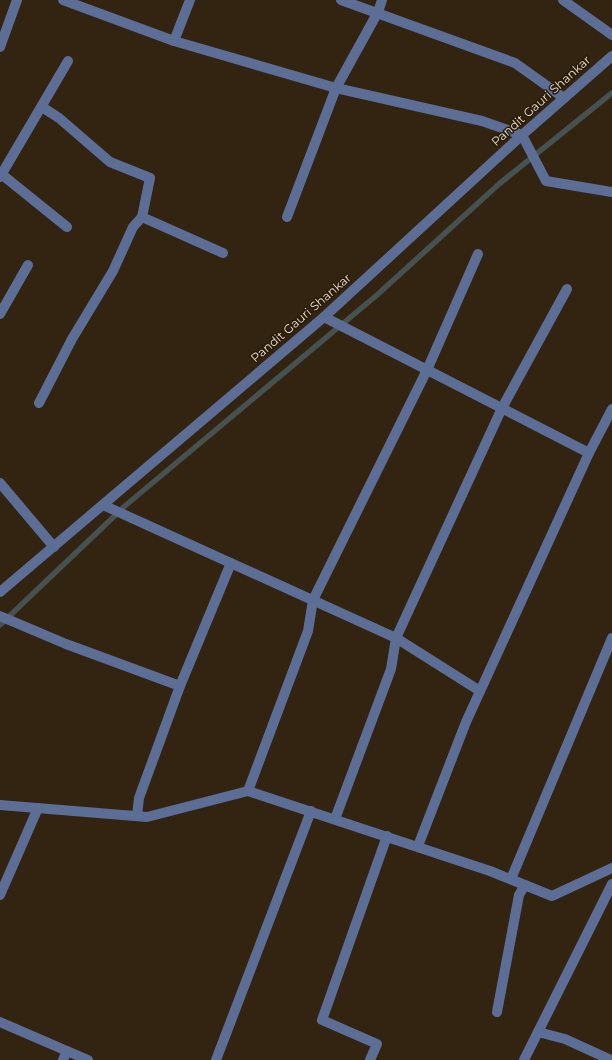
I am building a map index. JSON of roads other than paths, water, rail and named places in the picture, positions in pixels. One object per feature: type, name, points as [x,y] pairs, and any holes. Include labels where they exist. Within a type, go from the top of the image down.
[{"type":"street","points":[[0,47],[16,0]]},
{"type":"street","points":[[63,0],[174,41],[336,88],[482,121],[522,135],[546,182],[612,192]]},
{"type":"street","points":[[174,41],[190,0]]},
{"type":"street","points":[[341,0],[378,12],[515,63],[564,98]]},
{"type":"street","points":[[287,217],[336,88],[378,12],[382,0]]},
{"type":"street","points":[[563,0],[612,35]]},
{"type":"street","name":"Pandit Gauri Shankar","points":[[0,592],[324,317],[522,135],[612,56]]},
{"type":"street","points":[[67,227],[1,174],[68,61]]},
{"type":"street","points":[[39,403],[72,339],[113,271],[133,227],[142,217],[150,178],[110,162],[59,118],[42,107]]},
{"type":"street","points":[[142,217],[223,253]]},
{"type":"street","points":[[248,791],[308,631],[313,600],[427,370],[478,254]]},
{"type":"street","points":[[0,314],[28,265]]},
{"type":"street","points":[[335,819],[391,669],[396,638],[502,408],[567,289]]},
{"type":"street","points":[[324,317],[589,453]]},
{"type":"street","points":[[418,846],[466,722],[589,453],[612,409]]},
{"type":"street","points":[[0,483],[54,547]]},
{"type":"street","points":[[103,505],[396,638],[480,691]]},
{"type":"street","points":[[136,816],[139,798],[180,686],[231,563]]},
{"type":"street","points":[[0,616],[66,644],[180,686]]},
{"type":"street","points":[[511,879],[612,638]]},
{"type":"street","points":[[0,805],[147,817],[248,791],[490,870],[552,896],[612,868]]},
{"type":"street","points":[[0,895],[38,808]]},
{"type":"street","points":[[216,1060],[311,811]]},
{"type":"street","points":[[370,1060],[377,1044],[322,1020],[387,836]]},
{"type":"street","points":[[524,1060],[612,884]]},
{"type":"street","points":[[497,1012],[520,895],[525,885]]},
{"type":"street","points":[[0,1022],[65,1055],[88,1060]]},
{"type":"street","points":[[538,1032],[565,1039],[611,1060]]},
{"type":"waterway","points":[[0,625],[126,505],[377,295],[499,184],[612,93]]}]
